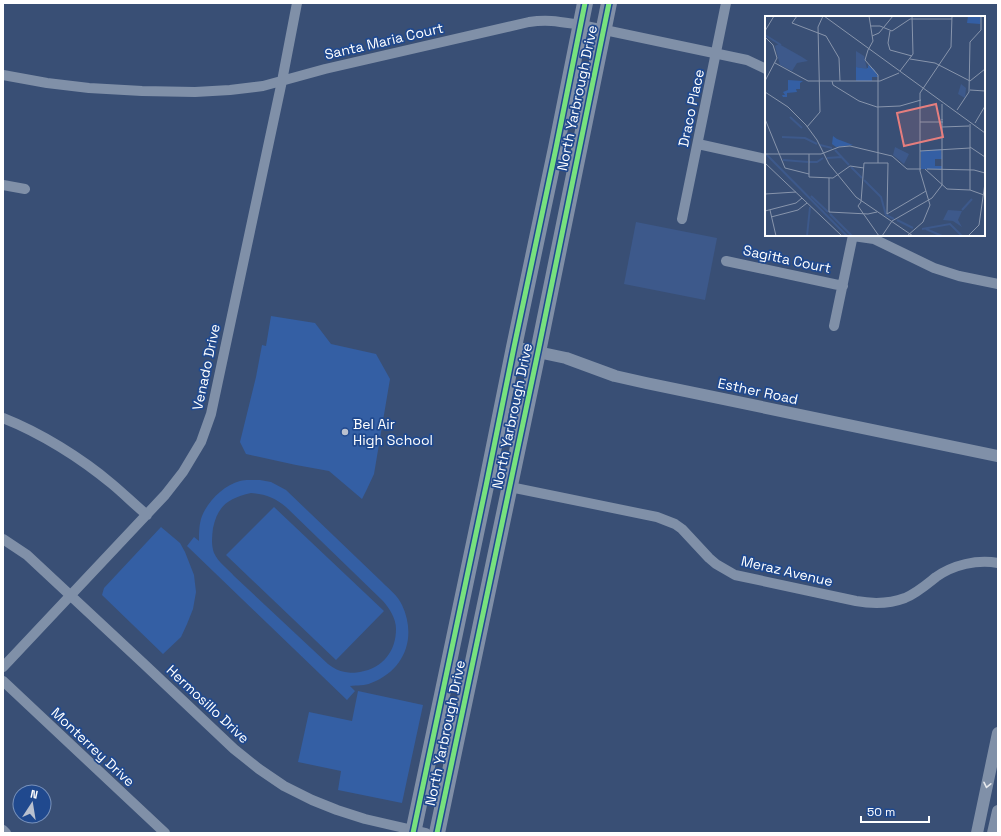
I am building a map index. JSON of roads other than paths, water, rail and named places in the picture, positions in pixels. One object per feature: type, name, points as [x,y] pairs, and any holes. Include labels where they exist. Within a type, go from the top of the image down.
[{"type":"main road","name":"North Yarbrough Drive","points":[[418,832],[514,347],[585,3]]},
{"type":"main road","name":"North Yarbrough Drive","points":[[437,833],[538,352],[609,3]]},
{"type":"main road","points":[[556,148],[578,154]]},
{"type":"street","name":"Venado Drive","points":[[3,667],[165,495],[183,472],[201,442],[211,414],[282,81],[297,3]]},
{"type":"street","name":"Draco Place","points":[[682,219],[726,3]]},
{"type":"street","name":"Santa Maria Court","points":[[3,76],[89,88],[196,92],[230,90],[263,86],[325,70],[542,20],[580,25],[716,53],[747,60],[765,69]]},
{"type":"street","points":[[698,144],[765,159]]},
{"type":"street","points":[[3,185],[25,189]]},
{"type":"street","points":[[834,326],[853,236],[874,239],[934,268],[959,276],[998,284]]},
{"type":"street","name":"Sagitta Court","points":[[726,260],[843,286]]},
{"type":"street","name":"Esther Road","points":[[514,347],[566,358],[615,376],[646,383],[998,456]]},
{"type":"street","points":[[3,418],[17,423],[50,440],[80,460],[147,515]]},
{"type":"street","name":"Meraz Avenue","points":[[510,487],[667,520],[682,528],[716,564],[735,575],[867,603],[892,602],[905,598],[916,593],[937,576],[950,569],[965,564],[980,562],[998,563]]},
{"type":"street","name":"Hermosillo Drive","points":[[3,540],[27,555],[234,749],[259,769],[284,786],[312,800],[337,810],[365,819],[418,832]]},
{"type":"street","name":"Monterrey Drive","points":[[3,681],[165,833]]},
{"type":"street","points":[[977,833],[998,733]]},
{"type":"street","points":[[993,833],[998,811]]},
{"type":"street","points":[[3,830],[6,833]]},
{"type":"place","name":"Bel Air High School","points":[[345,432]]}]
